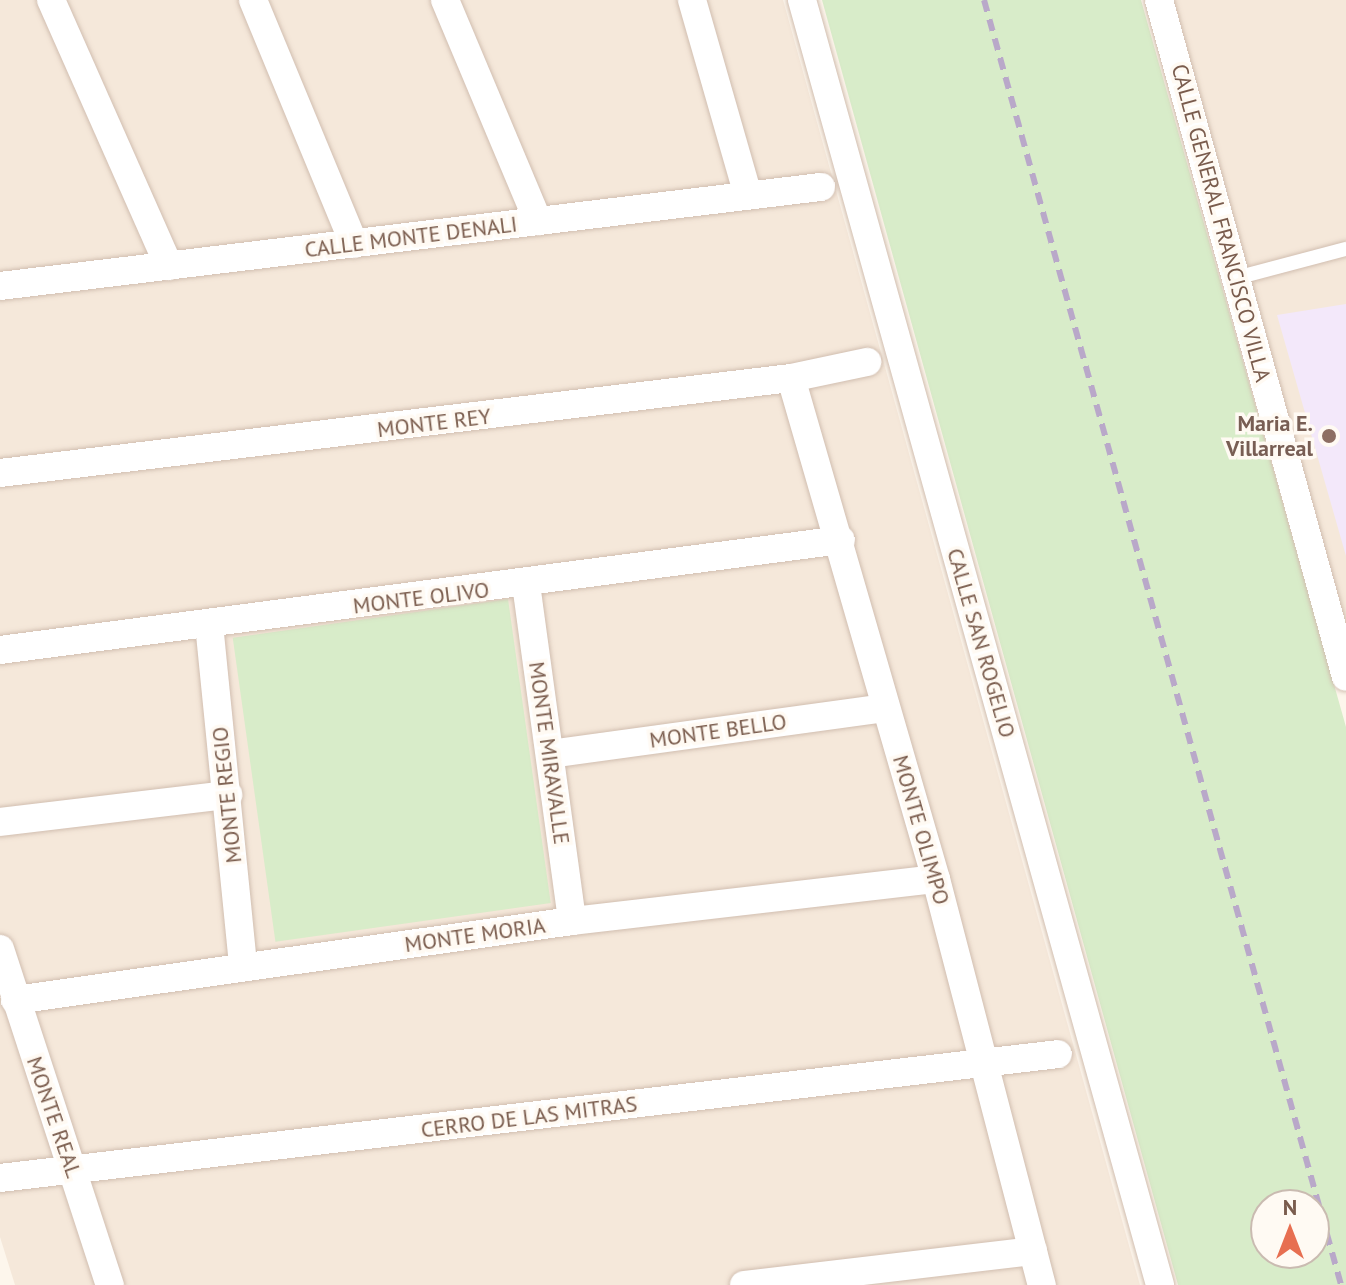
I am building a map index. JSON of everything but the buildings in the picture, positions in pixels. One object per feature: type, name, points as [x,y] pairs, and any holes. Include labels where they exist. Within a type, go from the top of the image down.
[{"type":"street","points":[[51,0],[169,266]]},
{"type":"street","points":[[253,0],[354,244]]},
{"type":"street","points":[[445,0],[538,221]]},
{"type":"street","points":[[692,0],[748,195]]},
{"type":"street","name":"CALLE SAN ROGELIO","points":[[802,0],[1160,1285]]},
{"type":"street","name":"CALLE GENERAL FRANCISCO VILLA","points":[[1159,0],[1236,278],[1338,620],[1346,677]]},
{"type":"street","name":"CALLE MONTE DENALI","points":[[0,286],[821,187]]},
{"type":"street","name":"MONTE REY","points":[[0,473],[791,378],[867,362]]},
{"type":"street","name":"MONTE OLIMPO","points":[[791,378],[841,540],[885,708],[936,879],[1042,1285]]},
{"type":"street","name":"MONTE OLIVO","points":[[0,650],[526,584],[841,540]]},
{"type":"street","name":"MONTE MIRAVALLE","points":[[526,584],[572,921]]},
{"type":"street","name":"MONTE REGIO","points":[[209,624],[243,967]]},
{"type":"street","name":"MONTE BELLO","points":[[550,754],[885,708]]},
{"type":"street","points":[[0,822],[228,795]]},
{"type":"street","name":"MONTE MORIA","points":[[15,1000],[572,921],[936,879]]},
{"type":"street","name":"MONTE REAL","points":[[0,949],[110,1285]]},
{"type":"street","name":"CERRO DE LAS MITRAS","points":[[0,1178],[1058,1054]]},
{"type":"street","points":[[744,1285],[863,1278],[1033,1251]]},
{"type":"lane","points":[[1236,278],[1346,249]]},
{"type":"shaded area","points":[[0,0],[783,0],[1140,1285],[15,1285],[0,1237]]},
{"type":"shaded area","points":[[1165,0],[1346,0],[1346,656]]},
{"type":"shaded area","name":"Maria E. Villarreal","points":[[1346,304],[1346,556],[1277,315]]},
{"type":"green space","points":[[822,0],[1141,0],[1346,727],[1346,1285],[1178,1285]]},
{"type":"green space","points":[[508,599],[551,903],[275,942],[233,638]]},
{"type":"railway","points":[[984,0],[1341,1285]]},
{"type":"place","name":"Maria E. Villarreal","points":[[1329,436]]}]
